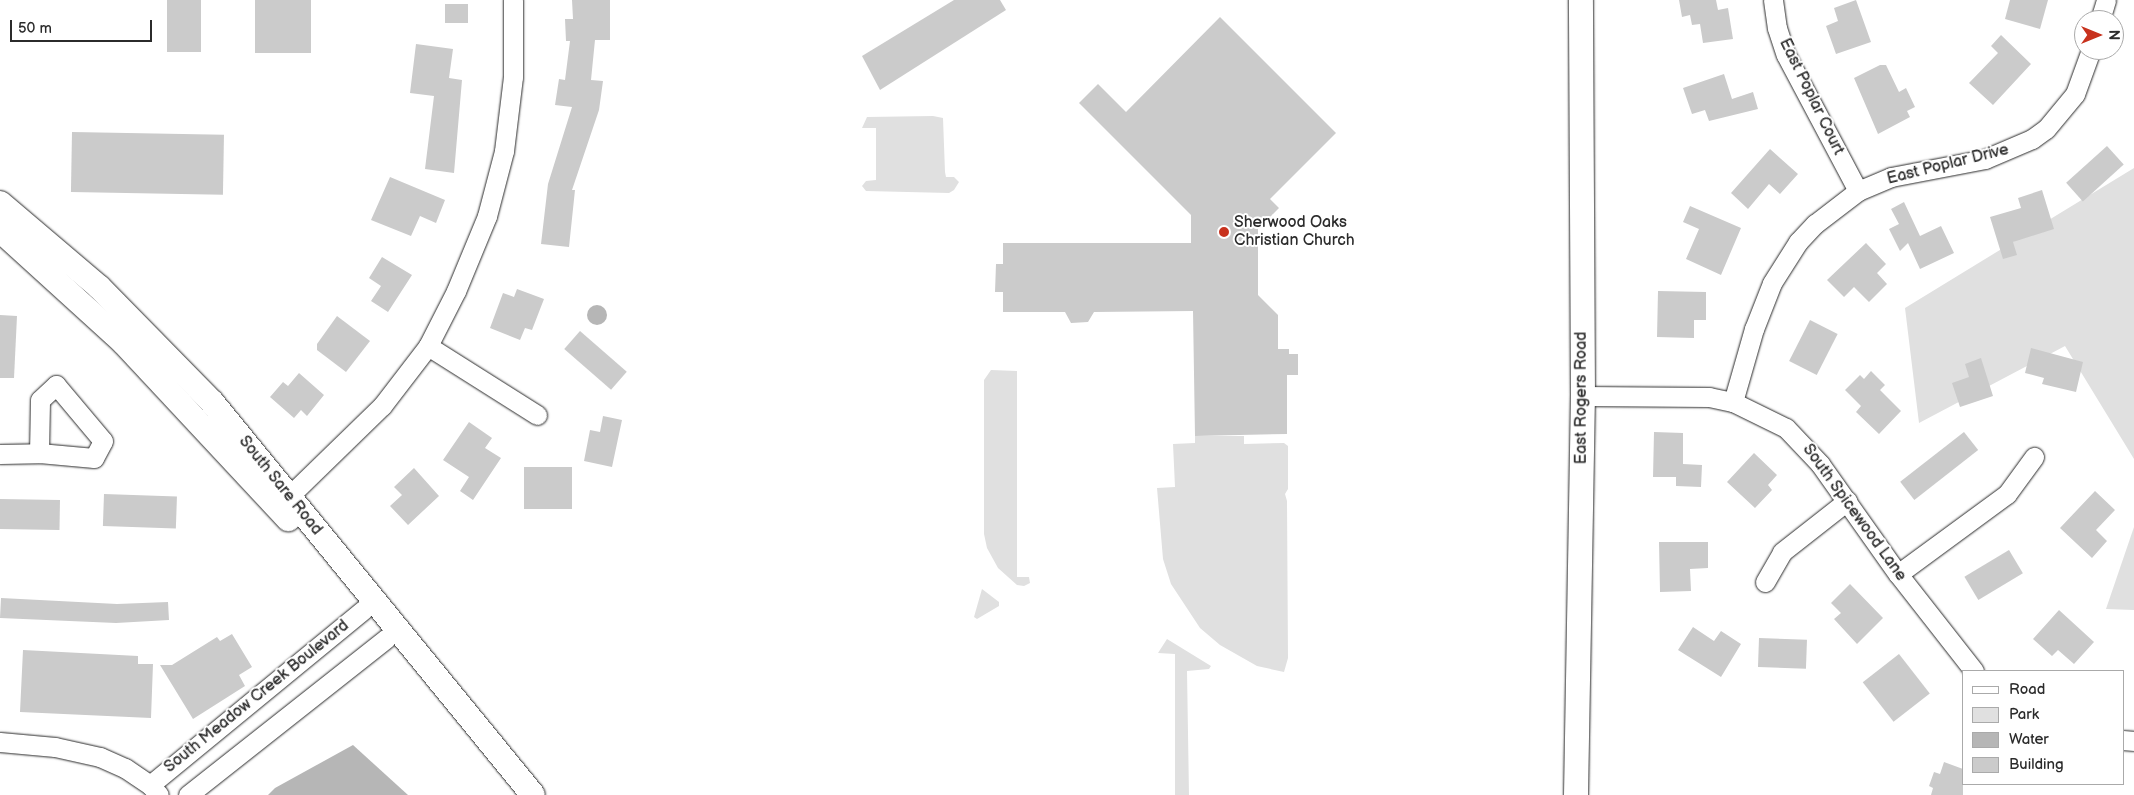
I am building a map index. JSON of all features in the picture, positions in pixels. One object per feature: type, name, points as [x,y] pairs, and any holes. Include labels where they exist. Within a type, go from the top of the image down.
[{"type":"main road","name":"East Rogers Road","points":[[1576,795],[1583,396],[1581,0]]},
{"type":"main road","name":"South Sare Road","points":[[0,203],[99,287],[212,402],[364,610],[512,795]]},
{"type":"main road","name":"South Sare Road","points":[[0,230],[124,343],[284,502],[533,795]]},
{"type":"street","points":[[284,502],[382,406],[428,346],[476,246],[496,187],[511,109],[514,0]]},
{"type":"street","name":"East Poplar Court","points":[[1773,0],[1786,55],[1858,191]]},
{"type":"street","name":"East Poplar Drive","points":[[1733,402],[1762,303],[1784,261],[1815,224],[1858,191],[1914,170],[2000,154],[2032,140],[2046,129],[2075,94],[2088,60]]},
{"type":"street","points":[[428,346],[537,415]]},
{"type":"street","name":"South Spicewood Lane","points":[[1583,396],[1683,395],[1733,402],[1770,418],[1794,435],[1848,501],[1898,574],[1973,670]]},
{"type":"street","points":[[0,454],[39,453]]},
{"type":"street","points":[[1898,574],[2007,494],[2034,457]]},
{"type":"street","points":[[1765,582],[1782,552],[1848,501]]},
{"type":"street","name":"South Meadow Creek Boulevard","points":[[154,790],[364,610]]},
{"type":"street","name":"South Meadow Creek Boulevard","points":[[188,795],[387,638]]},
{"type":"street","points":[[0,742],[55,746],[100,757],[126,768],[154,790]]},
{"type":"green space","points":[[933,116],[943,118],[945,172],[946,177],[954,177],[959,182],[954,190],[949,193],[866,191],[862,186],[866,181],[876,180],[876,128],[862,128],[867,117]]},
{"type":"green space","points":[[2134,168],[2134,459],[2065,346],[1919,423],[1905,308]]},
{"type":"green space","points":[[991,370],[1017,371],[1017,577],[1029,577],[1030,583],[1024,586],[1017,585],[998,568],[987,548],[984,534],[984,380]]},
{"type":"green space","points":[[1195,436],[1244,436],[1244,444],[1284,443],[1288,446],[1288,489],[1285,494],[1287,501],[1288,658],[1284,672],[1257,666],[1220,645],[1200,628],[1171,584],[1163,559],[1157,488],[1175,487],[1173,444],[1195,443]]},
{"type":"green space","points":[[2134,527],[2134,610],[2106,609]]},
{"type":"green space","points":[[982,589],[999,602],[999,606],[977,619],[974,617]]},
{"type":"green space","points":[[1167,639],[1211,666],[1209,669],[1187,671],[1189,795],[1175,795],[1175,654],[1158,653]]},
{"type":"water","points":[[597,305],[604,308],[607,315],[604,322],[597,325],[590,322],[587,315],[590,308]]},
{"type":"water","points":[[353,745],[408,795],[268,795],[275,788]]},
{"type":"building","points":[[167,0],[201,0],[201,52],[167,52]]},
{"type":"building","points":[[255,0],[311,0],[311,53],[255,53]]},
{"type":"building","points":[[572,0],[610,0],[610,40],[595,40],[591,80],[603,81],[599,110],[572,190],[575,190],[569,247],[541,244],[548,184],[572,107],[555,105],[559,79],[565,80],[570,41],[566,41],[565,19],[573,19]]},
{"type":"building","points":[[954,0],[1000,0],[1006,10],[880,90],[862,56]]},
{"type":"building","points":[[1679,0],[1716,0],[1718,10],[1728,8],[1733,39],[1703,43],[1700,24],[1692,25],[1690,15],[1682,17]]},
{"type":"building","points":[[1856,0],[1871,42],[1836,54],[1826,26],[1838,21],[1834,8]]},
{"type":"building","points":[[2010,0],[2048,0],[2040,29],[2005,19]]},
{"type":"building","points":[[445,4],[468,4],[468,23],[445,23]]},
{"type":"building","name":"Sherwood Oaks Christian Church","points":[[1220,17],[1336,133],[1270,199],[1279,208],[1258,229],[1258,295],[1278,315],[1278,349],[1289,349],[1289,354],[1298,354],[1298,375],[1287,375],[1287,434],[1195,436],[1193,311],[1094,312],[1088,322],[1071,323],[1065,312],[1003,312],[1003,292],[995,292],[996,264],[1003,264],[1003,243],[1191,243],[1191,215],[1079,103],[1098,84],[1126,112]]},
{"type":"building","points":[[2001,35],[2031,64],[1993,105],[1969,83],[1998,53],[1991,46]]},
{"type":"building","points":[[416,44],[453,49],[449,78],[462,80],[454,173],[425,169],[434,96],[410,93]]},
{"type":"building","points":[[1880,65],[1886,65],[1899,92],[1906,88],[1915,107],[1907,111],[1910,117],[1878,134],[1854,78]]},
{"type":"building","points":[[1724,74],[1732,99],[1753,92],[1758,109],[1709,121],[1705,110],[1692,114],[1683,88]]},
{"type":"building","points":[[72,132],[224,135],[223,195],[71,192]]},
{"type":"building","points":[[2107,146],[2124,165],[2083,201],[2066,183]]},
{"type":"building","points":[[1770,149],[1798,174],[1780,194],[1769,184],[1748,209],[1731,193]]},
{"type":"building","points":[[390,177],[445,200],[436,223],[420,216],[411,236],[371,220]]},
{"type":"building","points":[[2042,190],[2054,229],[2013,242],[2017,255],[2003,259],[1990,217],[2021,208],[2018,198]]},
{"type":"building","points":[[1904,202],[1920,236],[1941,226],[1954,253],[1920,269],[1908,243],[1900,251],[1889,229],[1899,224],[1891,209]]},
{"type":"building","points":[[1690,206],[1741,228],[1721,275],[1686,259],[1699,229],[1683,222]]},
{"type":"building","points":[[1866,243],[1886,264],[1877,273],[1887,284],[1869,302],[1854,287],[1844,297],[1827,280]]},
{"type":"building","points":[[382,257],[412,275],[388,312],[371,301],[381,286],[369,278]]},
{"type":"building","points":[[517,289],[544,299],[532,330],[525,328],[520,340],[490,328],[503,293],[514,297]]},
{"type":"building","points":[[1658,291],[1706,292],[1706,320],[1694,320],[1694,338],[1657,337]]},
{"type":"building","points":[[0,315],[17,316],[14,378],[0,378]]},
{"type":"building","points":[[337,316],[370,341],[346,372],[317,350],[317,344]]},
{"type":"building","points":[[1810,320],[1838,334],[1817,375],[1789,361]]},
{"type":"building","points":[[580,331],[627,372],[611,390],[564,349]]},
{"type":"building","points":[[2031,348],[2083,362],[2076,392],[2042,384],[2044,378],[2025,373]]},
{"type":"building","points":[[1981,358],[1993,396],[1960,407],[1952,383],[1969,377],[1965,364]]},
{"type":"building","points":[[1871,371],[1885,385],[1880,390],[1901,411],[1879,434],[1856,412],[1861,406],[1845,390],[1860,375],[1864,379]]},
{"type":"building","points":[[299,373],[324,395],[307,416],[301,410],[294,418],[270,397],[283,382],[288,386]]},
{"type":"building","points":[[603,416],[622,420],[612,467],[584,461],[590,430],[600,432]]},
{"type":"building","points":[[469,422],[492,438],[485,448],[501,458],[473,500],[460,491],[469,477],[443,460]]},
{"type":"building","points":[[1654,432],[1683,433],[1683,464],[1702,465],[1701,487],[1676,486],[1676,477],[1653,477]]},
{"type":"building","points":[[1964,432],[1978,450],[1914,500],[1900,482]]},
{"type":"building","points":[[1754,453],[1777,475],[1768,485],[1772,490],[1755,508],[1727,482]]},
{"type":"building","points":[[524,467],[572,467],[572,509],[524,509]]},
{"type":"building","points":[[414,468],[439,496],[408,525],[390,506],[402,495],[394,487]]},
{"type":"building","points":[[2095,491],[2115,510],[2096,530],[2107,541],[2092,558],[2060,528]]},
{"type":"building","points":[[104,494],[177,497],[176,529],[103,526]]},
{"type":"building","points":[[0,499],[60,500],[59,530],[0,529]]},
{"type":"building","points":[[1659,542],[1708,542],[1708,568],[1690,569],[1691,591],[1660,592]]},
{"type":"building","points":[[2009,550],[2023,573],[1978,600],[1964,577]]},
{"type":"building","points":[[1850,584],[1883,618],[1857,644],[1834,619],[1841,613],[1831,603]]},
{"type":"building","points":[[1,598],[117,604],[168,602],[169,620],[116,623],[0,618]]},
{"type":"building","points":[[2059,610],[2094,642],[2074,664],[2058,650],[2052,656],[2033,639]]},
{"type":"building","points":[[1693,627],[1714,641],[1721,631],[1741,644],[1721,677],[1678,650]]},
{"type":"building","points":[[232,634],[252,667],[239,675],[245,686],[193,719],[160,665],[172,665],[217,637],[220,641]]},
{"type":"building","points":[[1759,638],[1807,640],[1806,669],[1758,667]]},
{"type":"building","points":[[23,650],[138,656],[138,664],[153,664],[151,718],[20,712]]},
{"type":"building","points":[[1899,654],[1930,693],[1894,722],[1863,682]]},
{"type":"building","points":[[1944,762],[1962,769],[1963,795],[1931,795],[1933,788],[1929,786],[1934,772],[1940,774]]},
{"type":"place","name":"Sherwood Oaks Christian Church","points":[[1224,232]]}]
